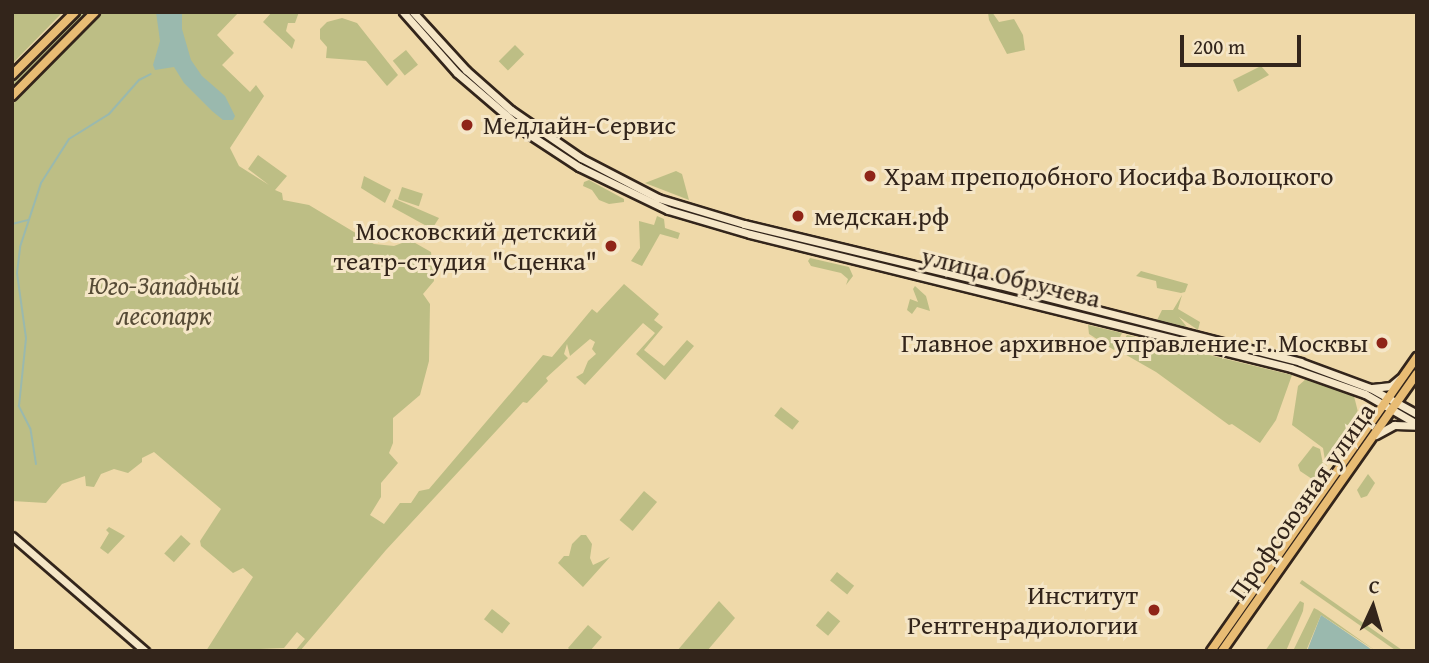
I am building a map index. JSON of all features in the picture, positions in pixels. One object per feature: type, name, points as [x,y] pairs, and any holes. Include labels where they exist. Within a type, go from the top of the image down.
[{"type":"main road","points":[[12,75],[75,12]]},
{"type":"main road","points":[[12,96],[95,12]]},
{"type":"main road","name":"улица Обручева","points":[[403,12],[460,76],[527,133],[579,167],[668,209],[732,230],[1268,362],[1368,391]]},
{"type":"main road","name":"улица Обручева","points":[[413,12],[466,70],[521,118],[581,158],[658,198],[744,224],[1270,354],[1368,391],[1415,413]]},
{"type":"main road","name":"Профсоюзная улица","points":[[1222,651],[1373,438],[1403,376],[1417,357]]},
{"type":"main road","name":"Профсоюзная улица","points":[[1211,651],[1374,421],[1409,386],[1417,374]]},
{"type":"main road","points":[[1374,421],[1374,406],[1368,391],[1391,386],[1403,376]]},
{"type":"main road","points":[[1409,386],[1407,401],[1415,413]]},
{"type":"main road","name":"улица Обручева","points":[[1391,403],[1417,425]]},
{"type":"main road","points":[[1373,438],[1394,425],[1417,425]]},
{"type":"main road","points":[[12,536],[145,651]]},
{"type":"green space","points":[[12,12],[63,12],[12,64]]},
{"type":"green space","points":[[81,12],[88,12],[12,90],[12,82]]},
{"type":"green space","name":"Юго-Западный лесопарк","points":[[103,12],[239,12],[217,35],[234,53],[222,65],[250,92],[256,85],[264,96],[230,148],[239,166],[269,185],[248,169],[258,155],[287,176],[275,190],[282,193],[283,200],[309,205],[374,244],[394,246],[410,240],[431,252],[434,281],[423,294],[430,304],[429,361],[420,395],[393,418],[393,443],[389,453],[398,463],[381,483],[381,497],[370,515],[384,524],[400,503],[411,503],[419,491],[429,489],[543,355],[552,357],[592,309],[597,313],[624,284],[659,314],[654,320],[663,327],[644,350],[664,366],[687,340],[694,346],[665,380],[636,354],[655,333],[643,323],[585,385],[576,377],[583,373],[588,361],[596,354],[592,349],[595,342],[590,339],[570,356],[567,344],[564,354],[568,358],[546,378],[548,381],[527,403],[523,402],[386,550],[300,651],[295,651],[305,639],[297,632],[284,648],[206,651],[253,577],[243,568],[233,573],[201,546],[200,541],[221,509],[154,452],[142,458],[142,462],[128,473],[114,469],[101,474],[94,487],[86,486],[85,476],[62,484],[46,503],[12,501],[12,105]]},
{"type":"green space","points":[[272,12],[299,12],[295,23],[288,23],[286,31],[295,40],[292,49],[263,22]]},
{"type":"green space","points":[[988,12],[992,12],[999,22],[1014,19],[1023,35],[1025,50],[1007,54],[989,20]]},
{"type":"green space","points":[[342,18],[357,23],[398,75],[387,86],[366,61],[326,58],[327,47],[320,39],[320,29],[327,22]]},
{"type":"green space","points":[[515,45],[524,54],[508,70],[499,61]]},
{"type":"green space","points":[[406,50],[418,65],[405,75],[393,61]]},
{"type":"green space","points":[[1261,66],[1269,75],[1238,92],[1233,80]]},
{"type":"green space","points":[[676,171],[682,174],[689,200],[645,183]]},
{"type":"green space","points":[[364,176],[391,190],[385,203],[361,188]]},
{"type":"green space","points":[[589,180],[624,199],[624,202],[609,204],[599,200],[592,190],[583,186],[584,182]]},
{"type":"green space","points":[[402,187],[423,194],[419,206],[398,199]]},
{"type":"green space","points":[[395,199],[439,218],[432,229],[392,207]]},
{"type":"green space","points":[[657,216],[664,219],[665,228],[680,233],[678,239],[660,234],[642,266],[631,261],[640,248],[639,221],[654,225]]},
{"type":"green space","points":[[810,258],[849,267],[853,276],[846,285],[848,279],[841,273],[811,266],[808,261]]},
{"type":"green space","points":[[1141,271],[1188,284],[1185,292],[1181,293],[1157,288],[1156,281],[1136,276]]},
{"type":"green space","points":[[915,286],[926,296],[930,311],[917,307],[912,314],[907,310],[910,299],[918,302],[913,289]]},
{"type":"green space","points":[[1182,295],[1178,309],[1200,322],[1198,330],[1179,317],[1187,327],[1157,320],[1162,310],[1173,310]]},
{"type":"green space","points":[[1088,325],[1122,333],[1114,350],[1089,334]]},
{"type":"green space","points":[[1127,335],[1292,375],[1276,420],[1260,443],[1232,424],[1229,425],[1156,372],[1121,352],[1119,347]]},
{"type":"green space","points":[[1306,379],[1354,396],[1359,416],[1326,466],[1323,448],[1292,425],[1298,386]]},
{"type":"green space","points":[[781,407],[799,421],[792,430],[774,416]]},
{"type":"green space","points":[[1313,446],[1320,449],[1324,469],[1315,481],[1300,471],[1298,465]]},
{"type":"green space","points":[[1368,474],[1375,483],[1367,496],[1361,498],[1357,490]]},
{"type":"green space","points":[[644,491],[657,502],[633,531],[620,520]]},
{"type":"green space","points":[[109,527],[125,536],[108,554],[100,548],[109,533],[106,530]]},
{"type":"green space","points":[[181,535],[191,544],[174,562],[164,554]]},
{"type":"green space","points":[[581,535],[586,535],[592,544],[590,558],[593,565],[610,557],[583,587],[558,563],[564,556],[569,556],[572,544]]},
{"type":"green space","points":[[837,572],[854,586],[847,594],[830,581]]},
{"type":"green space","points":[[1302,580],[1403,651],[1396,651],[1300,583]]},
{"type":"green space","points":[[719,601],[735,618],[707,651],[677,651]]},
{"type":"green space","points":[[1300,601],[1304,603],[1303,611],[1286,651],[1265,651]]},
{"type":"green space","points":[[1314,608],[1376,651],[1321,615],[1306,651],[1293,651]]},
{"type":"green space","points":[[492,609],[510,623],[502,633],[484,619]]},
{"type":"green space","points":[[828,611],[840,621],[828,636],[816,626]]},
{"type":"green space","points":[[588,625],[602,637],[590,651],[571,651],[568,648]]},
{"type":"water","points":[[156,12],[182,12],[182,29],[191,60],[202,76],[225,96],[235,116],[233,120],[223,120],[212,111],[184,83],[174,67],[155,70],[153,65],[160,41]]},
{"type":"water","points":[[1321,615],[1368,647],[1373,651],[1307,651]]},
{"type":"waterway","points":[[36,464],[30,428],[19,406],[26,338],[17,273],[20,247],[41,183],[69,139],[109,114],[139,80],[151,74]]},
{"type":"waterway","points":[[12,224],[28,220]]},
{"type":"place","name":"Медлайн-Сервис","points":[[467,125]]},
{"type":"place","name":"Храм преподобного Иосифа Волоцкого","points":[[870,176]]},
{"type":"place","name":"медскан.рф","points":[[798,216]]},
{"type":"place","name":"Московский детский театр-студия \"Сценка\"","points":[[611,246]]},
{"type":"place","name":"Главное архивное управление г. Москвы","points":[[1382,343]]},
{"type":"place","name":"Институт Рентгенрадиологии","points":[[1154,610]]}]
